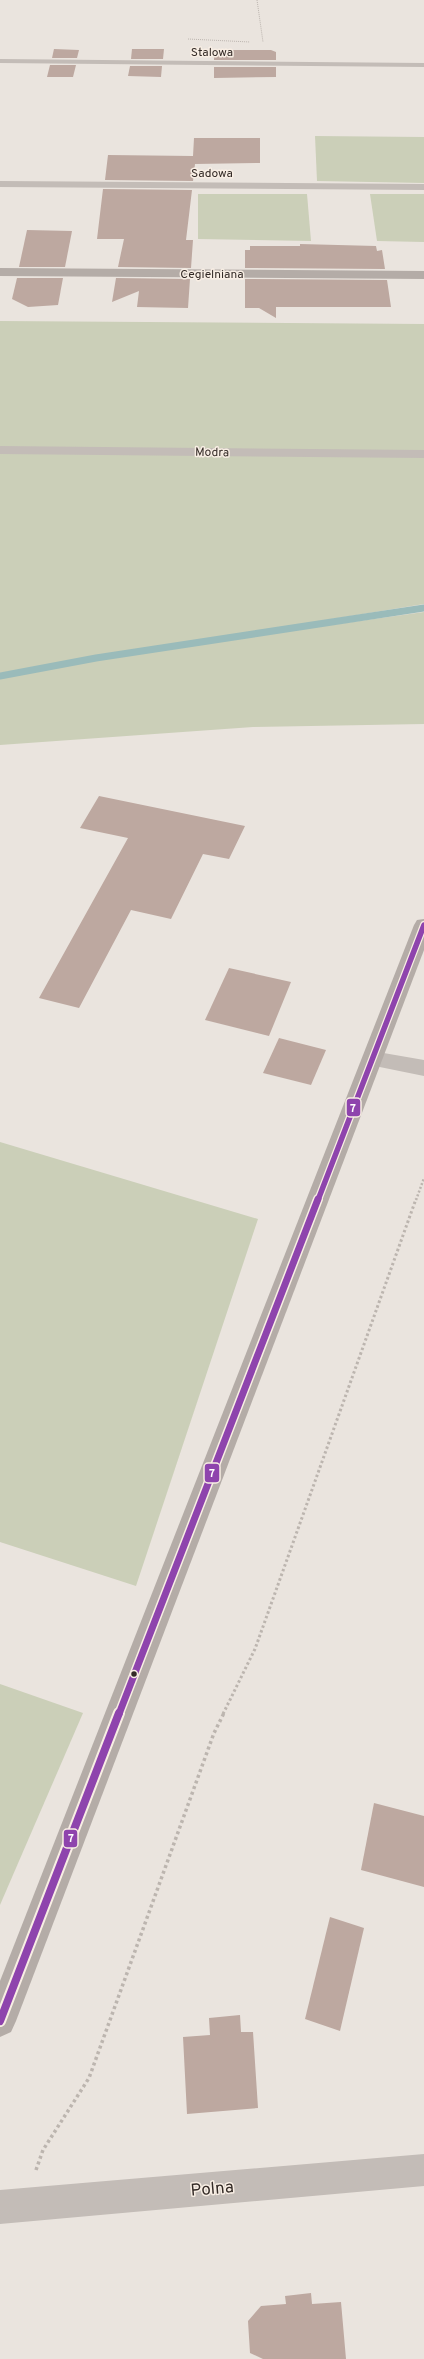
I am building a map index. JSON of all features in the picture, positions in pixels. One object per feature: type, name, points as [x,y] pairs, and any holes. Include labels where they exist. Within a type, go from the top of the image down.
[{"type":"main road","name":"Cegielniana","points":[[0,272],[424,275]]},
{"type":"main road","points":[[0,2021],[424,925]]},
{"type":"street","name":"Sadowa","points":[[0,184],[424,187]]},
{"type":"street","name":"Modra","points":[[0,450],[424,454]]},
{"type":"street","points":[[372,1059],[424,1068]]},
{"type":"street","name":"Polna","points":[[0,2207],[424,2170]]},
{"type":"lane","name":"Stalowa","points":[[0,61],[424,65]]},
{"type":"path","points":[[257,0],[263,42]]},
{"type":"path","points":[[37,2204],[36,2171],[43,2150],[89,2078],[214,1733],[255,1649],[424,1178]]},
{"type":"green space","points":[[315,136],[424,137],[424,183],[317,181]]},
{"type":"green space","points":[[198,194],[307,194],[311,241],[198,239]]},
{"type":"green space","points":[[370,194],[424,194],[424,242],[377,241]]},
{"type":"green space","points":[[0,321],[424,324],[424,604],[0,673]]},
{"type":"green space","points":[[424,612],[424,724],[253,727],[0,745],[0,678],[96,658]]},
{"type":"green space","points":[[0,1142],[258,1219],[136,1586],[0,1542]]},
{"type":"green space","points":[[0,1684],[83,1713],[0,1905]]},
{"type":"building","points":[[54,49],[79,50],[77,58],[52,58]]},
{"type":"building","points":[[132,49],[164,49],[163,59],[131,59]]},
{"type":"building","points":[[214,50],[271,50],[276,52],[276,60],[214,60]]},
{"type":"building","points":[[50,65],[76,65],[73,77],[47,77]]},
{"type":"building","points":[[130,66],[162,66],[161,77],[128,76]]},
{"type":"building","points":[[214,67],[276,67],[276,77],[214,78]]},
{"type":"building","points":[[194,138],[260,138],[260,163],[195,164],[193,181],[105,180],[108,155],[193,156]]},
{"type":"building","points":[[103,189],[192,190],[186,240],[193,240],[191,268],[118,267],[124,239],[97,239]]},
{"type":"building","points":[[27,230],[72,231],[65,267],[19,267]]},
{"type":"building","points":[[300,244],[376,246],[377,251],[382,250],[385,269],[245,268],[245,250],[250,250],[250,246],[300,246]]},
{"type":"building","points":[[17,278],[63,278],[58,305],[28,307],[12,299]]},
{"type":"building","points":[[116,278],[190,279],[188,308],[137,307],[139,291],[112,302]]},
{"type":"building","points":[[245,279],[387,280],[391,307],[276,307],[276,318],[259,308],[245,308]]},
{"type":"building","points":[[99,796],[245,826],[229,859],[203,854],[171,919],[131,910],[79,1008],[39,998],[128,838],[80,828]]},
{"type":"building","points":[[229,968],[291,982],[269,1036],[205,1020]]},
{"type":"building","points":[[279,1038],[326,1050],[311,1085],[263,1073]]},
{"type":"building","points":[[374,1803],[424,1816],[424,1887],[361,1870]]},
{"type":"building","points":[[330,1917],[364,1928],[340,2031],[305,2019]]},
{"type":"building","points":[[240,2015],[241,2032],[253,2032],[258,2108],[187,2114],[183,2037],[210,2035],[209,2018]]},
{"type":"building","points":[[311,2293],[312,2304],[341,2302],[346,2359],[263,2359],[250,2353],[248,2321],[261,2306],[286,2304],[285,2296]]},
{"type":"waterway","points":[[0,676],[96,658],[424,608]]},
{"type":"transit line","name":"7","points":[[0,2021],[424,925]]}]
